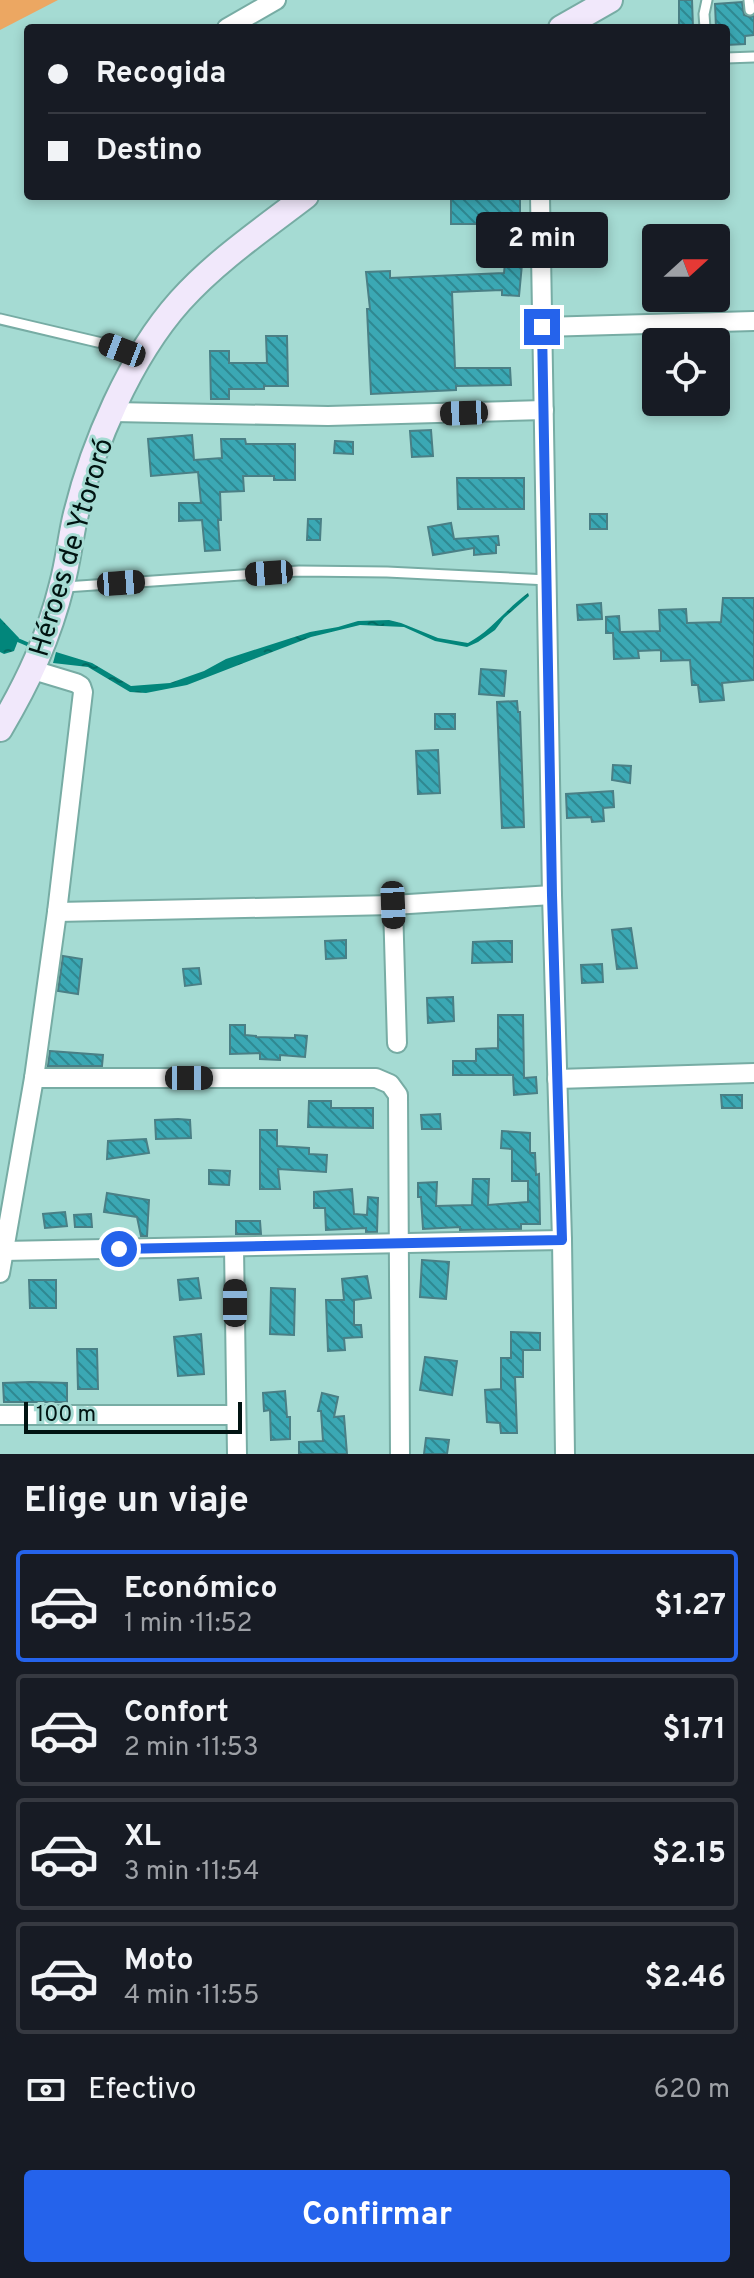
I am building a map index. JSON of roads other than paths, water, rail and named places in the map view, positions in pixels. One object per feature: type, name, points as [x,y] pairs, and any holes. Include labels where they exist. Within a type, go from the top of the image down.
[{"type":"main road","points":[[568,24],[610,0]]},
{"type":"main road","name":"Héroes de Ytororó","points":[[0,729],[37,662],[62,587],[75,519],[89,470],[139,356],[182,299],[223,260],[301,200]]},
{"type":"street","points":[[234,24],[276,0]]},
{"type":"street","points":[[540,200],[565,1454]]},
{"type":"street","points":[[542,327],[754,321]]},
{"type":"street","points":[[113,412],[328,416],[544,410]]},
{"type":"street","points":[[0,1273],[34,1078],[83,692],[76,683],[37,662]]},
{"type":"street","points":[[57,912],[393,905],[552,895]]},
{"type":"street","points":[[393,905],[397,1043]]},
{"type":"street","points":[[557,1079],[754,1073]]},
{"type":"street","points":[[34,1078],[376,1078],[390,1084],[398,1095],[400,1454]]},
{"type":"street","points":[[3,1251],[562,1240]]},
{"type":"street","points":[[234,1247],[237,1454]]},
{"type":"street","points":[[0,1415],[236,1415]]},
{"type":"lane","points":[[705,24],[707,0]]},
{"type":"lane","points":[[730,58],[754,57]]},
{"type":"lane","points":[[0,319],[106,344],[139,356]]},
{"type":"lane","points":[[62,587],[299,571],[548,580]]},
{"type":"water","points":[[528,593],[529,596],[495,630],[467,647],[435,641],[404,627],[360,625],[311,637],[187,685],[146,693],[130,692],[88,667],[53,663],[56,652],[92,663],[131,686],[170,683],[226,659],[310,632],[358,621],[389,620],[438,638],[468,643]]},
{"type":"water","points":[[0,618],[19,638],[14,651],[4,654],[0,652]]},
{"type":"waterway","points":[[13,638],[34,647]]}]
